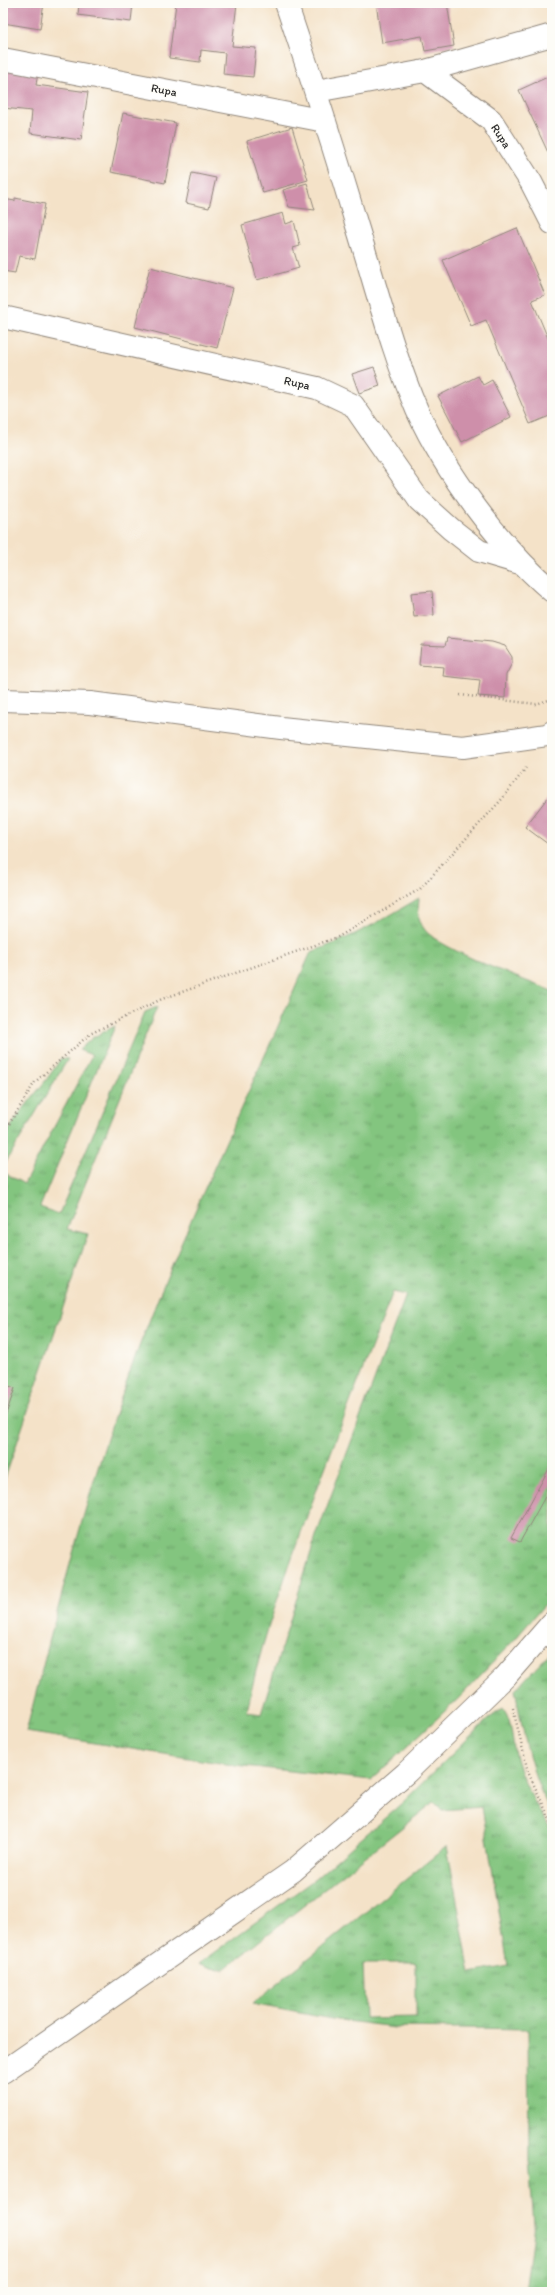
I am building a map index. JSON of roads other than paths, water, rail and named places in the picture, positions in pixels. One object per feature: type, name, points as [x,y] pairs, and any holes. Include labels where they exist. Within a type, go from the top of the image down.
[{"type":"street","name":"Rupa","points":[[286,3],[326,121],[396,352],[418,411],[455,480],[523,564],[552,591]]},
{"type":"street","points":[[316,91],[425,71],[552,35]]},
{"type":"street","name":"Rupa","points":[[3,59],[326,121]]},
{"type":"street","name":"Rupa","points":[[425,71],[491,120],[531,182],[552,223]]},
{"type":"street","name":"Rupa","points":[[3,317],[317,388],[339,398],[353,405],[420,500],[451,529],[479,551],[523,564]]},
{"type":"street","points":[[3,700],[90,703],[280,728],[463,748],[549,734]]},
{"type":"street","points":[[3,2072],[293,1871],[406,1773],[505,1677],[552,1622]]}]
